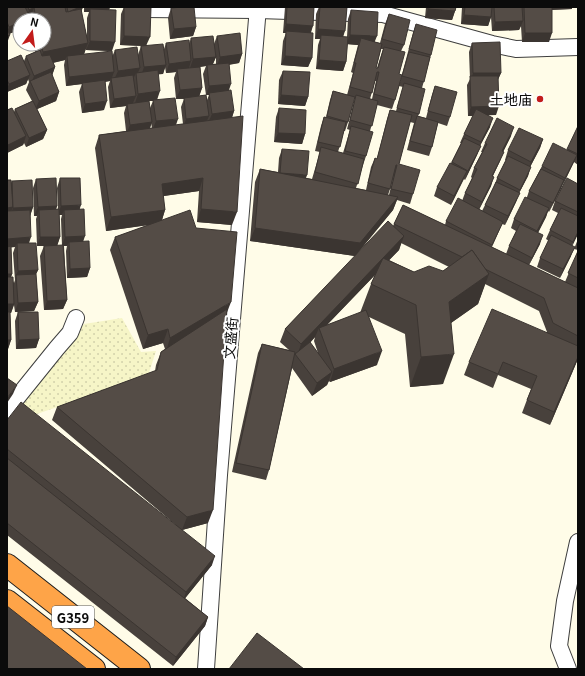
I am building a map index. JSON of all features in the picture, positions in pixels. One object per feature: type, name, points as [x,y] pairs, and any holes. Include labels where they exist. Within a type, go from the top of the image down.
[{"type":"highway","name":"G359","points":[[7,565],[139,669]]},
{"type":"highway","name":"G359","points":[[7,601],[94,669]]},
{"type":"street","points":[[142,7],[143,9],[258,9],[382,14],[492,44],[516,49],[578,47]]},
{"type":"street","name":"文盛街","points":[[206,669],[220,467],[258,9]]},
{"type":"street","points":[[7,410],[70,333],[76,318]]},
{"type":"street","points":[[568,669],[559,646],[565,600],[578,542]]},
{"type":"green space","points":[[122,318],[141,352],[156,351],[148,376],[31,416],[20,407],[84,324]]},
{"type":"building","points":[[7,7],[25,7],[28,12],[12,12],[12,26],[9,27],[7,22]]},
{"type":"building","points":[[28,7],[35,7],[29,10]]},
{"type":"building","points":[[34,7],[65,7],[66,12],[81,9],[88,43],[52,50],[52,12],[35,12]]},
{"type":"building","points":[[67,7],[80,7],[68,12]]},
{"type":"building","points":[[124,7],[151,7],[150,37],[124,36]]},
{"type":"building","points":[[194,7],[196,27],[174,29],[171,8]]},
{"type":"building","points":[[287,7],[314,7],[313,26],[286,24]]},
{"type":"building","points":[[320,7],[347,7],[345,31],[318,29]]},
{"type":"building","points":[[428,7],[456,7],[455,11],[428,9]]},
{"type":"building","points":[[465,7],[492,7],[491,17],[464,15]]},
{"type":"building","points":[[494,7],[522,7],[523,21],[495,22]]},
{"type":"building","points":[[524,7],[552,7],[552,33],[525,33]]},
{"type":"building","points":[[90,9],[116,10],[115,42],[90,41]]},
{"type":"building","points":[[351,10],[378,12],[377,36],[350,35]]},
{"type":"building","points":[[389,14],[410,20],[404,45],[382,39]]},
{"type":"building","points":[[416,24],[437,30],[431,55],[409,49]]},
{"type":"building","points":[[7,29],[10,35],[7,36]]},
{"type":"building","points":[[286,31],[313,33],[312,58],[285,56]]},
{"type":"building","points":[[240,33],[242,54],[220,57],[217,36]]},
{"type":"building","points":[[321,35],[348,37],[346,62],[319,60]]},
{"type":"building","points":[[213,36],[216,57],[193,59],[191,38]]},
{"type":"building","points":[[361,38],[382,44],[376,68],[378,68],[384,47],[405,52],[399,74],[402,75],[395,100],[374,94],[379,72],[377,72],[372,93],[350,87],[356,63],[354,63]]},
{"type":"building","points":[[189,40],[191,61],[169,64],[166,43]]},
{"type":"building","points":[[500,42],[501,73],[473,73],[472,43]]},
{"type":"building","points":[[163,44],[166,65],[144,67],[141,46]]},
{"type":"building","points":[[137,47],[140,68],[118,71],[115,50]]},
{"type":"building","points":[[112,51],[114,72],[69,77],[67,56]]},
{"type":"building","points":[[35,52],[41,52],[42,56],[50,55],[55,67],[34,76],[26,56]]},
{"type":"building","points":[[409,52],[430,57],[424,82],[402,76]]},
{"type":"building","points":[[21,55],[30,75],[9,84],[7,80],[7,61]]},
{"type":"building","points":[[229,63],[231,84],[209,86],[207,65]]},
{"type":"building","points":[[200,67],[202,88],[180,90],[177,69]]},
{"type":"building","points":[[158,70],[160,91],[138,94],[136,73]]},
{"type":"building","points":[[283,71],[310,72],[308,97],[281,95]]},
{"type":"building","points":[[51,72],[59,92],[39,101],[30,81]]},
{"type":"building","points":[[133,75],[136,96],[114,99],[111,78]]},
{"type":"building","points":[[470,76],[498,76],[499,106],[471,107]]},
{"type":"building","points":[[105,80],[107,101],[85,104],[82,83]]},
{"type":"building","points":[[404,83],[425,89],[419,114],[397,108]]},
{"type":"building","points":[[435,86],[457,92],[450,117],[428,111]]},
{"type":"building","points":[[231,90],[234,111],[212,114],[209,93]]},
{"type":"building","points":[[333,91],[355,97],[348,122],[327,116]]},
{"type":"building","points":[[206,95],[209,116],[186,119],[184,98]]},
{"type":"building","points":[[356,95],[378,101],[372,126],[350,120]]},
{"type":"building","points":[[175,98],[178,119],[156,121],[153,100]]},
{"type":"building","points":[[33,101],[47,130],[29,138],[15,109]]},
{"type":"building","points":[[149,101],[152,122],[130,125],[127,104]]},
{"type":"building","points":[[12,108],[26,136],[8,145],[7,110]]},
{"type":"building","points":[[279,108],[306,110],[305,134],[278,133]]},
{"type":"building","points":[[476,109],[493,118],[481,142],[464,134]]},
{"type":"building","points":[[390,110],[412,115],[399,164],[420,170],[413,194],[391,189],[397,165],[390,189],[368,183],[375,158],[377,159]]},
{"type":"building","points":[[243,116],[237,212],[201,209],[203,178],[162,184],[165,210],[111,217],[99,135]]},
{"type":"building","points":[[417,116],[438,122],[432,147],[410,141]]},
{"type":"building","points":[[324,117],[346,122],[340,147],[318,142]]},
{"type":"building","points":[[497,118],[514,127],[502,151],[504,152],[492,176],[494,177],[482,202],[465,193],[477,169],[474,168],[487,144],[485,143]]},
{"type":"building","points":[[351,126],[373,132],[366,156],[345,151]]},
{"type":"building","points":[[578,126],[578,154],[567,149]]},
{"type":"building","points":[[519,128],[543,139],[531,162],[508,150]]},
{"type":"building","points":[[464,138],[481,146],[468,171],[452,162]]},
{"type":"building","points":[[553,143],[577,155],[565,178],[542,166]]},
{"type":"building","points":[[321,147],[364,159],[358,184],[315,172]]},
{"type":"building","points":[[282,149],[309,151],[307,175],[280,173]]},
{"type":"building","points":[[508,156],[531,167],[520,190],[497,178]]},
{"type":"building","points":[[450,163],[467,171],[454,196],[437,187]]},
{"type":"building","points":[[260,169],[398,197],[360,243],[255,228]]},
{"type":"building","points":[[541,169],[564,180],[553,203],[529,191]]},
{"type":"building","points":[[56,178],[57,206],[38,207],[36,179]]},
{"type":"building","points":[[60,178],[80,178],[81,205],[61,206]]},
{"type":"building","points":[[567,178],[578,184],[578,212],[555,201]]},
{"type":"building","points":[[7,180],[11,180],[13,207],[7,208]]},
{"type":"building","points":[[32,180],[33,207],[13,208],[12,181]]},
{"type":"building","points":[[496,182],[520,193],[508,216],[485,205]]},
{"type":"building","points":[[525,197],[549,208],[537,231],[514,219]]},
{"type":"building","points":[[458,198],[503,222],[492,245],[446,221]]},
{"type":"building","points":[[403,205],[578,288],[578,336],[553,323],[544,298],[485,269],[472,250],[462,257],[394,224]]},
{"type":"building","points":[[561,208],[578,216],[578,232],[573,242],[550,230]]},
{"type":"building","points":[[59,209],[60,237],[40,237],[39,210]]},
{"type":"building","points":[[84,209],[85,236],[65,237],[64,210]]},
{"type":"building","points":[[30,210],[31,237],[7,239],[7,211]]},
{"type":"building","points":[[190,210],[196,228],[237,232],[231,302],[170,338],[168,329],[148,335],[115,237]]},
{"type":"building","points":[[388,221],[404,236],[301,344],[285,329]]},
{"type":"building","points":[[520,224],[543,235],[532,258],[509,246]]},
{"type":"building","points":[[551,235],[575,247],[563,269],[540,258]]},
{"type":"building","points":[[89,241],[90,268],[70,269],[69,242]]},
{"type":"building","points":[[17,243],[36,243],[38,270],[18,271]]},
{"type":"building","points":[[63,245],[67,300],[47,301],[44,246]]},
{"type":"building","points":[[11,246],[12,274],[7,274],[7,247]]},
{"type":"building","points":[[472,250],[489,274],[449,302],[454,354],[421,357],[416,305],[371,284],[383,258],[414,272],[429,266],[443,271]]},
{"type":"building","points":[[578,251],[578,278],[568,273]]},
{"type":"building","points":[[36,274],[38,302],[18,303],[16,275]]},
{"type":"building","points":[[7,277],[13,277],[14,304],[7,304]]},
{"type":"building","points":[[227,309],[213,510],[187,517],[57,407],[157,370],[161,352]]},
{"type":"building","points":[[492,309],[578,346],[578,357],[554,412],[527,400],[537,376],[503,362],[498,374],[469,362]]},
{"type":"building","points":[[366,310],[382,351],[334,369],[319,328]]},
{"type":"building","points":[[7,312],[10,312],[11,340],[7,340]]},
{"type":"building","points":[[18,312],[38,312],[39,339],[19,340]]},
{"type":"building","points":[[310,342],[332,372],[317,383],[295,354]]},
{"type":"building","points":[[262,344],[295,352],[269,470],[236,463]]},
{"type":"building","points":[[7,378],[17,385],[7,398]]},
{"type":"building","points":[[21,402],[215,556],[186,592],[7,449],[7,420]]},
{"type":"building","points":[[7,458],[208,617],[176,657],[7,523]]},
{"type":"building","points":[[7,606],[87,669],[7,669]]},
{"type":"building","points":[[257,633],[304,669],[229,669]]},
{"type":"place","name":"土地庙","points":[[540,99]]}]
